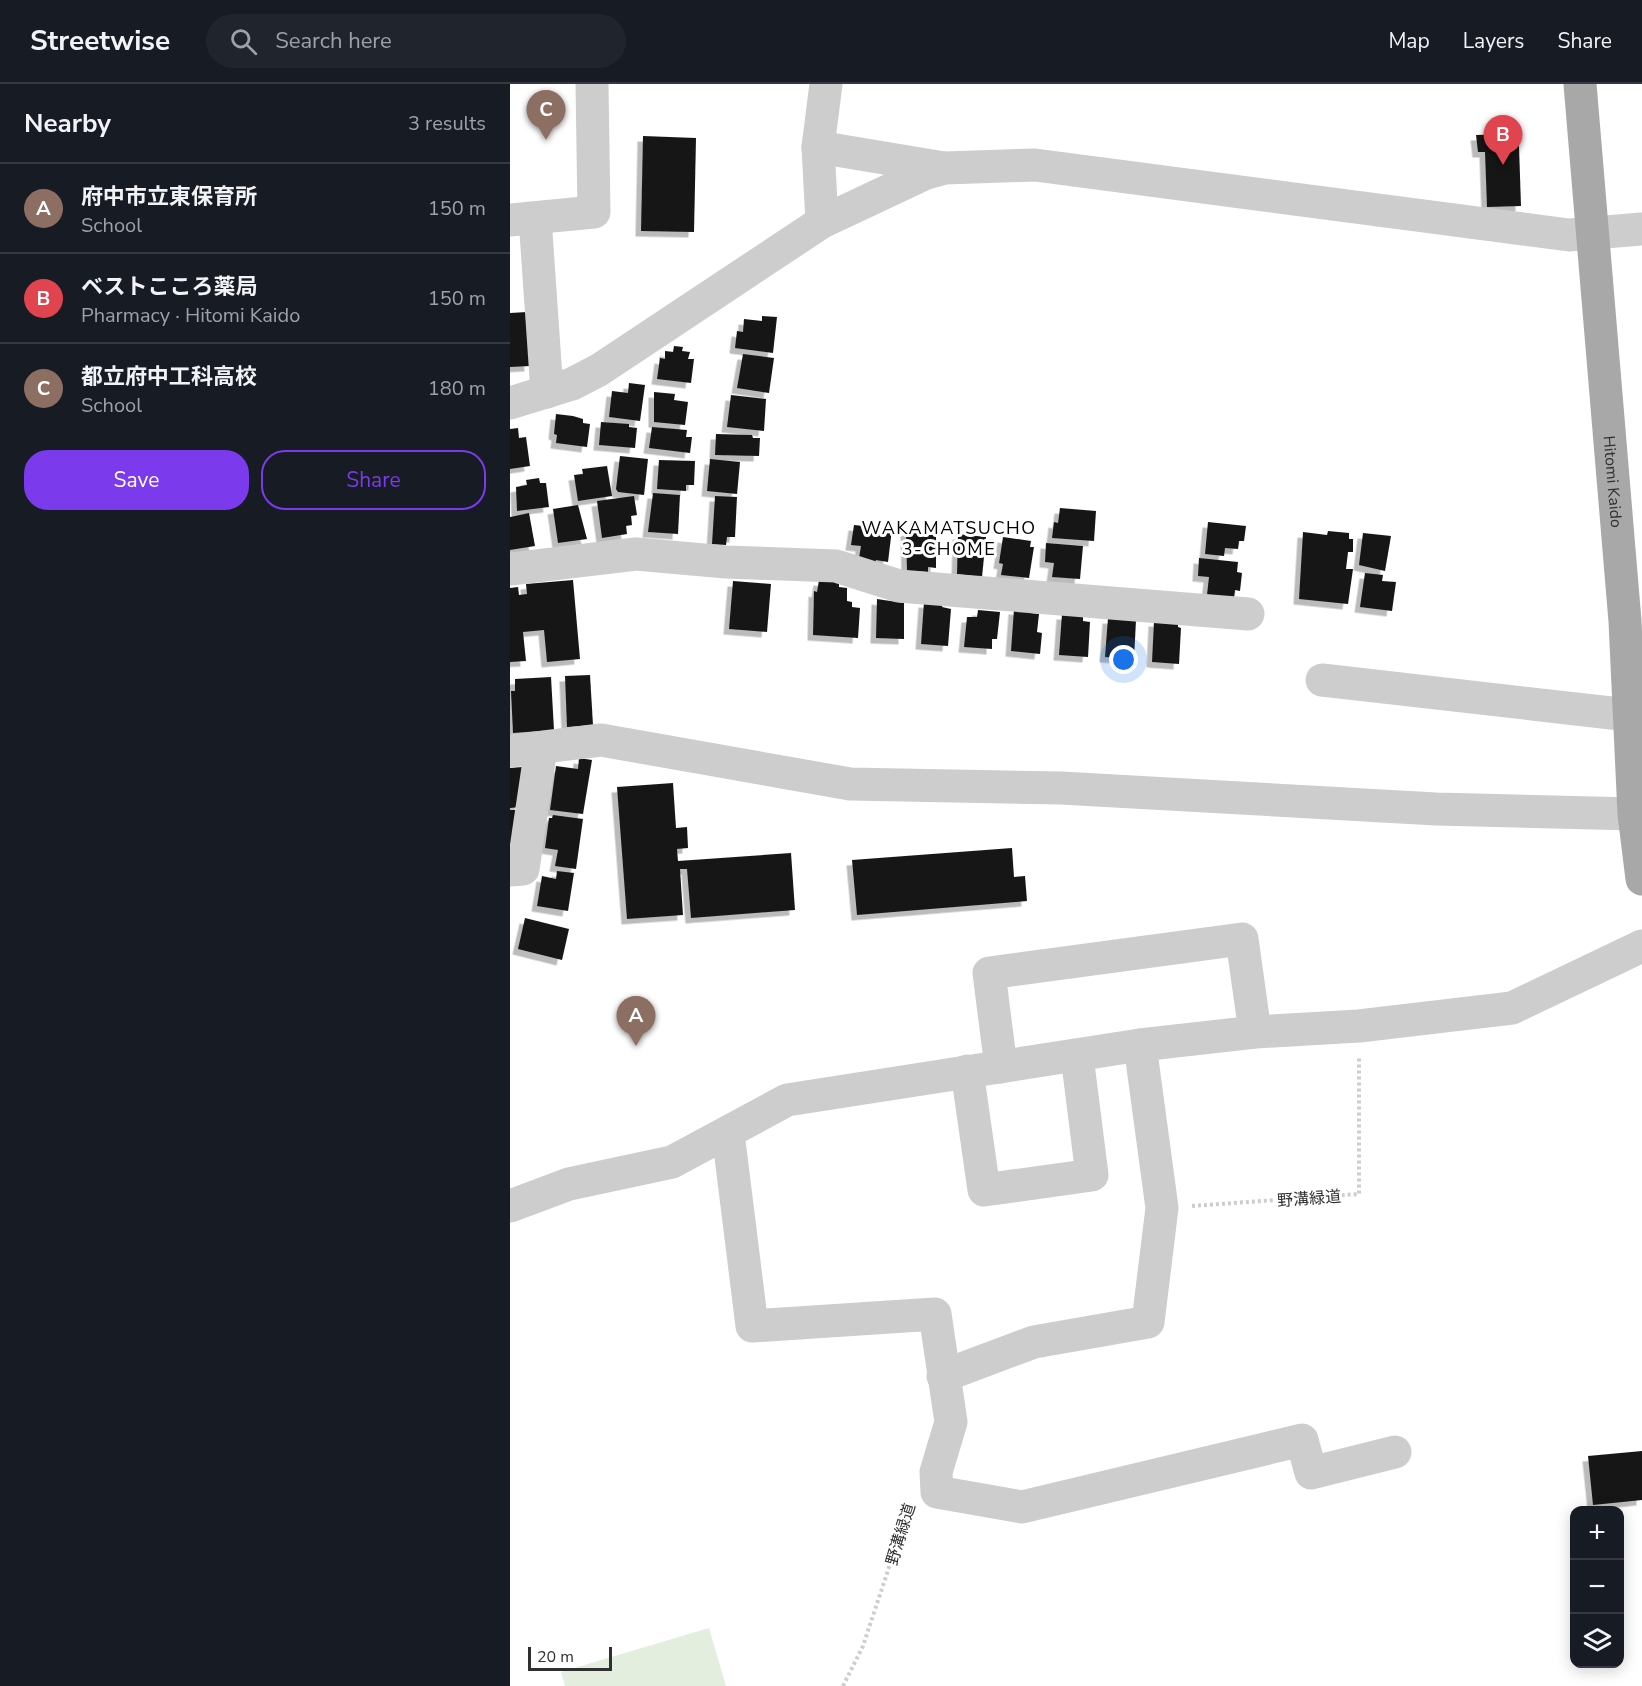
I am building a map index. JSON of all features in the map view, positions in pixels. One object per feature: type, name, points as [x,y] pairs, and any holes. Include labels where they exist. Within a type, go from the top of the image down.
[{"type":"main road","name":"Hitomi Kaido","points":[[1580,84],[1592,234],[1634,621],[1629,715],[1634,814],[1642,879]]},
{"type":"street","points":[[547,393],[523,219],[594,212],[592,84]]},
{"type":"street","points":[[822,222],[818,147],[826,84]]},
{"type":"street","points":[[818,147],[945,168],[1035,165],[1569,235],[1642,229]]},
{"type":"street","points":[[510,404],[547,393],[598,370],[822,222],[898,185],[945,168]]},
{"type":"street","points":[[510,569],[636,554],[726,562],[836,566],[899,586],[1248,614]]},
{"type":"street","points":[[1322,680],[1629,715]]},
{"type":"street","points":[[510,870],[523,870],[525,749],[601,740],[850,784],[1060,788],[1436,809],[1634,814]]},
{"type":"street","points":[[1001,1067],[989,973],[1242,939],[1255,1032]]},
{"type":"street","points":[[510,1206],[569,1184],[672,1162],[787,1100],[1140,1045],[1255,1032],[1359,1026],[1512,1008],[1642,946]]},
{"type":"street","points":[[944,1376],[1034,1342],[1148,1322],[1162,1208],[1140,1045]]},
{"type":"street","points":[[968,1071],[984,1190],[1092,1175],[1077,1056]]},
{"type":"street","points":[[728,1133],[752,1326],[935,1314],[951,1422],[936,1472],[937,1492],[1022,1507],[1302,1440],[1311,1473],[1395,1452]]},
{"type":"path","name":"野溝緑道","points":[[1162,1208],[1359,1194],[1359,1026]]},
{"type":"path","name":"野溝緑道","points":[[843,1686],[863,1646],[910,1503]]},
{"type":"green space","points":[[709,1628],[726,1686],[565,1686],[561,1672]]},
{"type":"building","points":[[1513,134],[1514,145],[1519,146],[1521,206],[1487,207],[1485,152],[1478,152],[1476,135]]},
{"type":"building","points":[[643,136],[696,138],[694,232],[641,231]]},
{"type":"building","points":[[527,312],[530,366],[510,367],[510,313]]},
{"type":"building","points":[[762,316],[777,317],[773,353],[735,348],[737,331],[743,332],[744,319],[762,321]]},
{"type":"building","points":[[674,346],[683,347],[682,351],[690,352],[688,359],[694,359],[691,383],[657,379],[660,358],[665,359],[665,351],[673,352]]},
{"type":"building","points":[[743,354],[774,358],[769,393],[737,388]]},
{"type":"building","points":[[629,383],[645,385],[640,421],[609,417],[612,391],[628,393]]},
{"type":"building","points":[[654,392],[675,394],[674,400],[688,402],[685,425],[654,422]]},
{"type":"building","points":[[731,395],[766,399],[764,431],[727,427]]},
{"type":"building","points":[[556,414],[573,416],[583,419],[583,423],[590,424],[587,447],[556,443],[557,435],[554,434]]},
{"type":"building","points":[[601,422],[629,424],[629,427],[637,428],[635,448],[599,445]]},
{"type":"building","points":[[652,427],[687,430],[686,437],[692,437],[690,453],[649,448]]},
{"type":"building","points":[[518,428],[519,438],[526,437],[530,466],[510,469],[510,429]]},
{"type":"building","points":[[716,434],[752,435],[753,438],[760,438],[759,456],[715,455]]},
{"type":"building","points":[[620,456],[648,459],[644,495],[618,492],[616,489]]},
{"type":"building","points":[[710,459],[740,462],[737,494],[707,491]]},
{"type":"building","points":[[659,460],[695,461],[694,485],[686,485],[686,491],[657,489]]},
{"type":"building","points":[[607,466],[612,496],[578,501],[574,475],[583,474],[582,469]]},
{"type":"building","points":[[539,478],[540,483],[546,483],[549,507],[517,511],[516,487],[527,485],[526,480]]},
{"type":"building","points":[[653,493],[680,495],[678,534],[648,532]]},
{"type":"building","points":[[634,496],[637,515],[631,516],[632,525],[626,526],[627,534],[602,538],[597,501]]},
{"type":"building","points":[[715,496],[737,497],[735,537],[727,537],[726,545],[712,544]]},
{"type":"building","points":[[578,505],[587,539],[558,543],[553,509]]},
{"type":"building","points":[[1060,508],[1096,511],[1094,541],[1052,538],[1054,522],[1058,523]]},
{"type":"building","points":[[529,513],[535,546],[510,550],[510,517]]},
{"type":"building","points":[[1208,522],[1246,526],[1244,541],[1239,541],[1238,549],[1225,548],[1224,556],[1205,554]]},
{"type":"building","points":[[854,525],[892,529],[888,562],[876,560],[875,563],[859,558],[861,546],[851,545]]},
{"type":"building","points":[[906,530],[936,532],[936,568],[928,567],[928,572],[907,571]]},
{"type":"building","points":[[1328,531],[1349,533],[1349,539],[1353,539],[1353,552],[1348,552],[1346,569],[1353,569],[1348,604],[1299,599],[1303,532],[1327,535]]},
{"type":"building","points":[[1363,533],[1391,536],[1385,571],[1359,565]]},
{"type":"building","points":[[958,534],[986,537],[982,577],[957,574]]},
{"type":"building","points":[[1003,537],[1031,541],[1030,547],[1034,547],[1029,578],[1001,575],[1003,564],[999,563]]},
{"type":"building","points":[[1046,543],[1083,546],[1080,579],[1052,577],[1054,563],[1045,562]]},
{"type":"building","points":[[1199,558],[1238,562],[1237,572],[1242,573],[1240,591],[1235,590],[1234,598],[1207,595],[1209,577],[1198,576]]},
{"type":"building","points":[[1365,573],[1383,575],[1382,581],[1396,582],[1392,611],[1360,607]]},
{"type":"building","points":[[573,580],[580,659],[547,662],[544,630],[523,632],[526,661],[510,662],[510,588],[518,587],[519,595],[527,594],[526,584]]},
{"type":"building","points":[[819,580],[839,582],[839,587],[847,588],[847,601],[852,602],[852,607],[860,608],[858,638],[813,635],[814,591],[817,592]]},
{"type":"building","points":[[733,581],[771,584],[767,632],[729,629]]},
{"type":"building","points":[[877,599],[904,603],[904,639],[876,638]]},
{"type":"building","points":[[924,602],[943,604],[942,607],[951,609],[948,646],[921,644]]},
{"type":"building","points":[[1014,609],[1030,610],[1030,613],[1039,614],[1037,632],[1042,633],[1040,654],[1011,651]]},
{"type":"building","points":[[978,610],[1000,612],[997,639],[992,639],[992,649],[964,647],[967,617],[977,617]]},
{"type":"building","points":[[1062,614],[1083,615],[1083,621],[1090,622],[1088,657],[1059,655]]},
{"type":"building","points":[[1108,618],[1136,620],[1134,659],[1105,657]]},
{"type":"building","points":[[1154,621],[1178,622],[1178,627],[1181,628],[1179,664],[1152,662]]},
{"type":"building","points":[[590,675],[593,725],[567,727],[565,676]]},
{"type":"building","points":[[551,677],[554,730],[513,733],[511,691],[515,691],[515,679]]},
{"type":"building","points":[[579,758],[592,760],[583,814],[550,810],[556,766],[578,769]]},
{"type":"building","points":[[522,767],[520,807],[510,808],[510,768]]},
{"type":"building","points":[[673,783],[676,828],[687,827],[688,848],[677,849],[678,861],[791,853],[795,910],[691,918],[687,869],[680,869],[683,915],[627,919],[617,787]]},
{"type":"building","points":[[510,810],[519,810],[510,847]]},
{"type":"building","points":[[553,815],[583,819],[576,869],[555,866],[558,850],[545,848],[549,818]]},
{"type":"building","points":[[1012,848],[1014,877],[1025,876],[1027,901],[857,915],[852,860]]},
{"type":"building","points":[[557,871],[574,873],[568,911],[537,906],[542,876],[556,879]]},
{"type":"building","points":[[525,918],[569,929],[562,960],[518,949]]},
{"type":"building","points":[[1642,1451],[1642,1500],[1593,1505],[1588,1456]]},
{"type":"place","name":"都立府中工科高校","points":[[546,140]]},
{"type":"place","name":"ベストこころ薬局","points":[[1503,165]]},
{"type":"place","name":"府中市立東保育所","points":[[636,1046]]},
{"type":"district","name":"WAKAMATSUCHO 3-CHOME","points":[[949,538]]}]
